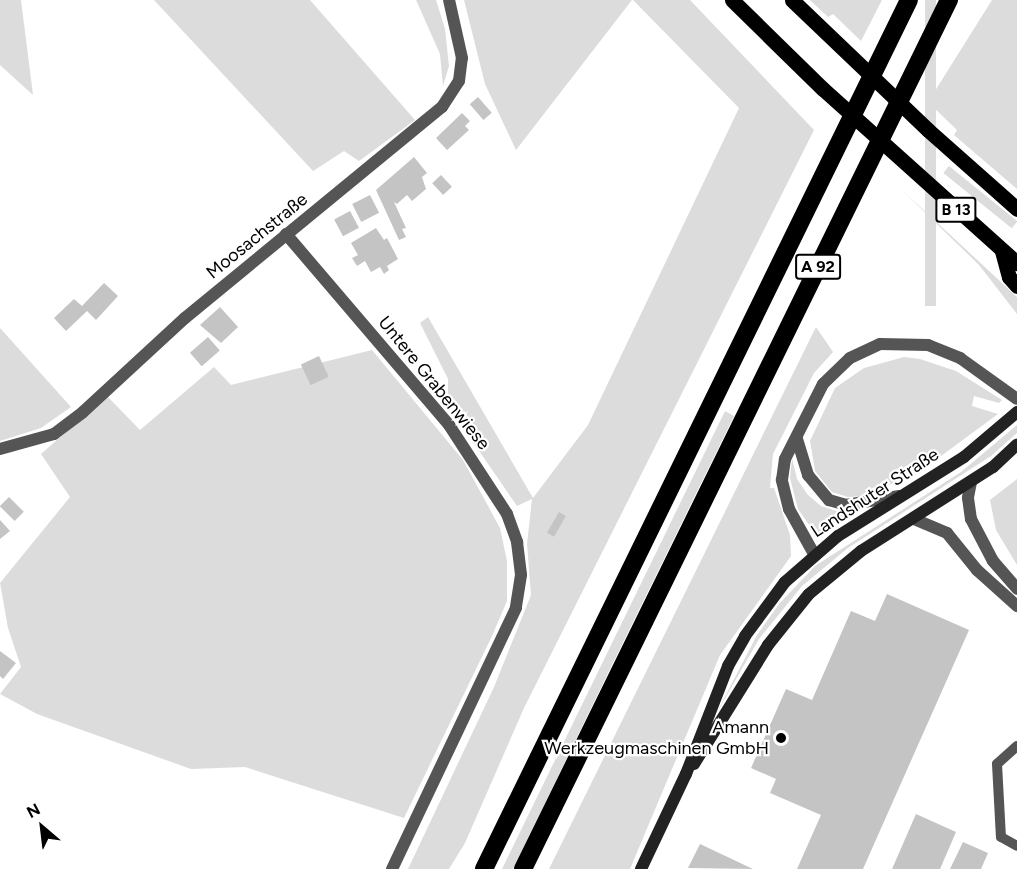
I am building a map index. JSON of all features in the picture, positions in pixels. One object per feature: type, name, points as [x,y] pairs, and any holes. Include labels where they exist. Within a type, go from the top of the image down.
[{"type":"highway","name":"A 92","points":[[484,869],[909,0]]},
{"type":"highway","name":"A 92","points":[[523,869],[949,4]]},
{"type":"main road","name":"B 13","points":[[732,0],[823,89],[1017,263]]},
{"type":"main road","name":"B 13","points":[[792,0],[842,51],[1017,209]]},
{"type":"main road","points":[[1002,251],[1009,277],[1017,285]]},
{"type":"main road","name":"Landshuter Straße","points":[[641,869],[687,774],[714,693],[745,636],[785,582],[813,554],[964,457],[1015,414]]},
{"type":"main road","name":"Landshuter Straße","points":[[687,774],[729,714],[768,645],[809,594],[861,551],[971,482],[1017,446]]},
{"type":"street","name":"Moosachstraße","points":[[0,449],[54,434],[83,412],[185,318],[442,107],[459,81],[462,58],[449,0]]},
{"type":"street","name":"Untere Grabenwiese","points":[[286,234],[449,425],[507,514],[517,542],[521,575],[516,608],[392,869]]},
{"type":"street","points":[[813,554],[789,509],[782,480],[785,459],[823,384],[850,358],[880,344],[914,343],[960,358],[1017,399]]},
{"type":"street","points":[[797,439],[808,475],[829,500],[846,505],[904,494]]},
{"type":"street","points":[[971,482],[968,498],[971,519],[993,561],[1017,589]]},
{"type":"street","points":[[914,519],[947,533],[977,570],[1017,606]]},
{"type":"lane","points":[[1017,746],[997,764],[1001,837],[1017,846]]},
{"type":"shaded area","points":[[0,0],[21,0],[33,95],[0,65]]},
{"type":"shaded area","points":[[154,0],[310,0],[415,120],[359,161],[344,151],[313,171]]},
{"type":"shaded area","points":[[416,0],[436,0],[445,29],[449,66],[443,86],[440,54]]},
{"type":"shaded area","points":[[464,0],[632,0],[516,150],[485,84]]},
{"type":"shaded area","points":[[633,0],[690,0],[814,130],[524,708],[465,843],[449,869],[408,869],[494,687],[531,595],[527,544],[532,499],[517,506],[448,406],[448,379],[420,323],[428,317],[533,498],[588,425],[739,108]]},
{"type":"shaded area","points":[[810,0],[882,0],[861,41],[833,14],[828,17]]},
{"type":"shaded area","points":[[925,0],[936,0],[936,306],[925,306]]},
{"type":"shaded area","points":[[992,0],[1017,0],[1017,189],[954,135],[957,130],[928,102]]},
{"type":"shaded area","points":[[949,166],[1017,221],[1012,228],[943,173]]},
{"type":"shaded area","points":[[901,189],[1017,297],[1017,314],[979,265]]},
{"type":"shaded area","points":[[816,327],[833,352],[814,373],[773,454],[770,488],[774,488],[790,535],[791,556],[720,655],[630,869],[549,869]]},
{"type":"shaded area","points":[[0,328],[71,407],[41,428],[0,441]]},
{"type":"shaded area","points":[[372,350],[463,460],[500,528],[507,561],[507,601],[404,818],[245,767],[191,769],[37,714],[0,694],[21,667],[8,628],[0,583],[70,497],[41,454],[107,396],[140,430],[214,367],[231,385]]},
{"type":"shaded area","points":[[904,357],[920,359],[956,371],[1002,400],[999,403],[974,396],[972,406],[998,414],[918,473],[862,496],[848,497],[832,492],[815,471],[810,441],[835,388],[864,368]]},
{"type":"shaded area","points":[[725,411],[734,416],[513,869],[502,869]]},
{"type":"shaded area","points":[[1017,425],[1017,433],[991,456],[848,548],[802,586],[759,639],[715,716],[757,635],[779,604],[815,566],[961,472]]},
{"type":"shaded area","points":[[792,458],[797,479],[808,495],[821,506],[846,514],[817,536],[798,509],[790,478]]},
{"type":"shaded area","points":[[1017,479],[1017,565],[996,530],[990,500]]},
{"type":"building","points":[[478,97],[492,113],[483,120],[470,104]]},
{"type":"building","points":[[462,113],[470,121],[465,126],[469,130],[447,150],[436,138]]},
{"type":"building","points":[[414,157],[427,173],[422,177],[426,189],[412,201],[407,195],[397,204],[394,202],[406,228],[402,229],[406,237],[399,240],[376,190]]},
{"type":"building","points":[[441,175],[452,187],[443,195],[432,183]]},
{"type":"building","points":[[370,195],[379,213],[361,222],[352,204]]},
{"type":"building","points":[[350,211],[359,228],[343,236],[334,219]]},
{"type":"building","points":[[376,228],[384,240],[387,238],[398,259],[387,266],[389,270],[384,274],[380,267],[371,272],[365,261],[357,266],[352,258],[358,255],[351,243]]},
{"type":"building","points":[[104,283],[118,296],[96,320],[87,311],[66,331],[54,318],[74,299],[82,306]]},
{"type":"building","points":[[220,307],[238,327],[221,343],[200,325]]},
{"type":"building","points":[[208,337],[220,351],[202,366],[190,353]]},
{"type":"building","points":[[319,356],[329,377],[311,385],[301,364]]},
{"type":"building","points":[[9,497],[24,512],[15,521],[0,506]]},
{"type":"building","points":[[559,512],[566,516],[554,537],[547,533]]},
{"type":"building","points":[[0,520],[10,531],[0,539]]},
{"type":"building","points":[[887,594],[969,630],[863,869],[797,869],[821,815],[770,793],[776,779],[751,768],[786,689],[812,700],[851,611],[875,621]]},
{"type":"building","points":[[0,651],[16,663],[3,679],[0,676]]},
{"type":"building","points":[[916,814],[956,832],[940,869],[892,869]]},
{"type":"building","points":[[963,842],[988,853],[981,869],[950,869]]},
{"type":"building","points":[[700,844],[753,869],[688,868]]},
{"type":"place","name":"Amann Werkzeugmaschinen GmbH","points":[[781,738]]}]
